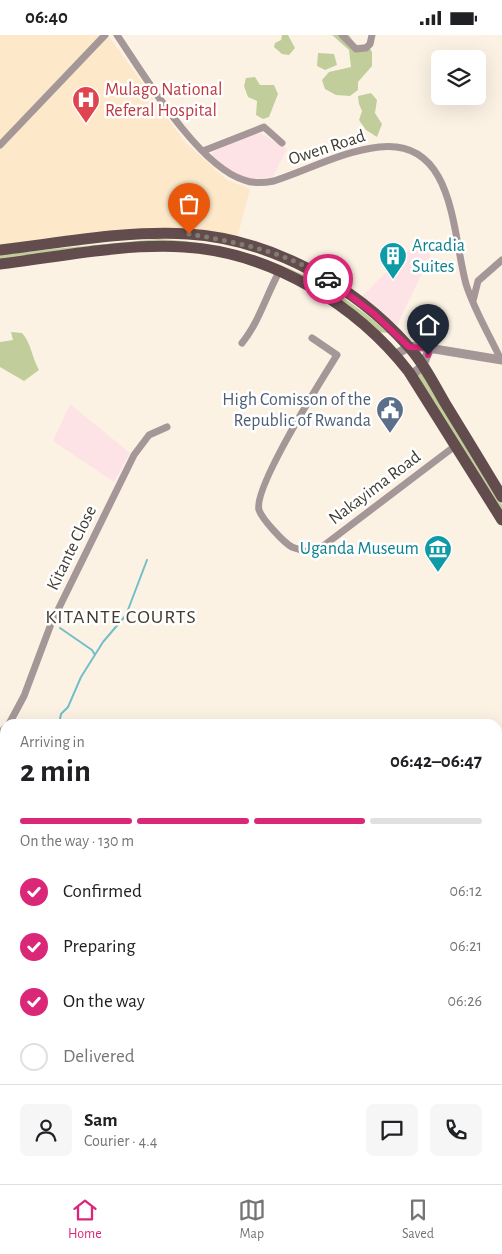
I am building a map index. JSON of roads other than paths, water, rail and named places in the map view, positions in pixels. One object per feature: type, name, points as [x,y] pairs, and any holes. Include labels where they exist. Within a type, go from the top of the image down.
[{"type":"main road","points":[[0,250],[136,235],[189,234],[222,239],[259,249],[298,264],[344,290],[373,313],[409,347],[502,497]]},
{"type":"main road","points":[[136,235],[139,248]]},
{"type":"main road","points":[[0,264],[139,248],[195,248],[244,259],[316,289],[346,309],[396,355],[411,375],[502,520]]},
{"type":"street","points":[[0,145],[105,35]]},
{"type":"street","name":"Owen Road","points":[[117,35],[181,126],[203,151],[227,173],[242,180],[262,183],[287,177],[359,151],[379,147],[404,148],[417,152],[430,163],[445,188],[460,261],[473,301],[502,360]]},
{"type":"street","points":[[342,35],[356,49],[370,44],[372,35]]},
{"type":"street","points":[[203,151],[264,127],[282,143]]},
{"type":"street","points":[[473,301],[478,281],[502,261]]},
{"type":"street","points":[[242,343],[257,322],[266,295],[279,272]]},
{"type":"street","name":"Nakayima Road","points":[[312,338],[338,355],[294,426],[270,473],[259,504],[263,517],[285,543],[314,553],[455,447]]},
{"type":"street","points":[[396,355],[409,347],[430,348],[502,360]]},
{"type":"street","points":[[411,375],[422,367],[430,348]]},
{"type":"street","name":"Kitante Close","points":[[12,719],[24,696],[51,624],[134,455],[150,435],[167,427]]},
{"type":"waterway","points":[[60,719],[61,714],[68,707],[81,677],[103,642],[126,615],[147,560]]},
{"type":"waterway","points":[[60,628],[92,650],[95,655]]},
{"type":"place","name":"Mulago National Referal Hospital","points":[[86,124]]},
{"type":"place","name":"Arcadia Suites","points":[[393,280]]},
{"type":"place","name":"High Comisson of the Republic of Rwanda","points":[[390,434]]},
{"type":"place","name":"Uganda Museum","points":[[438,573]]},
{"type":"district","name":"KITANTE COURTS","points":[[121,617]]}]
